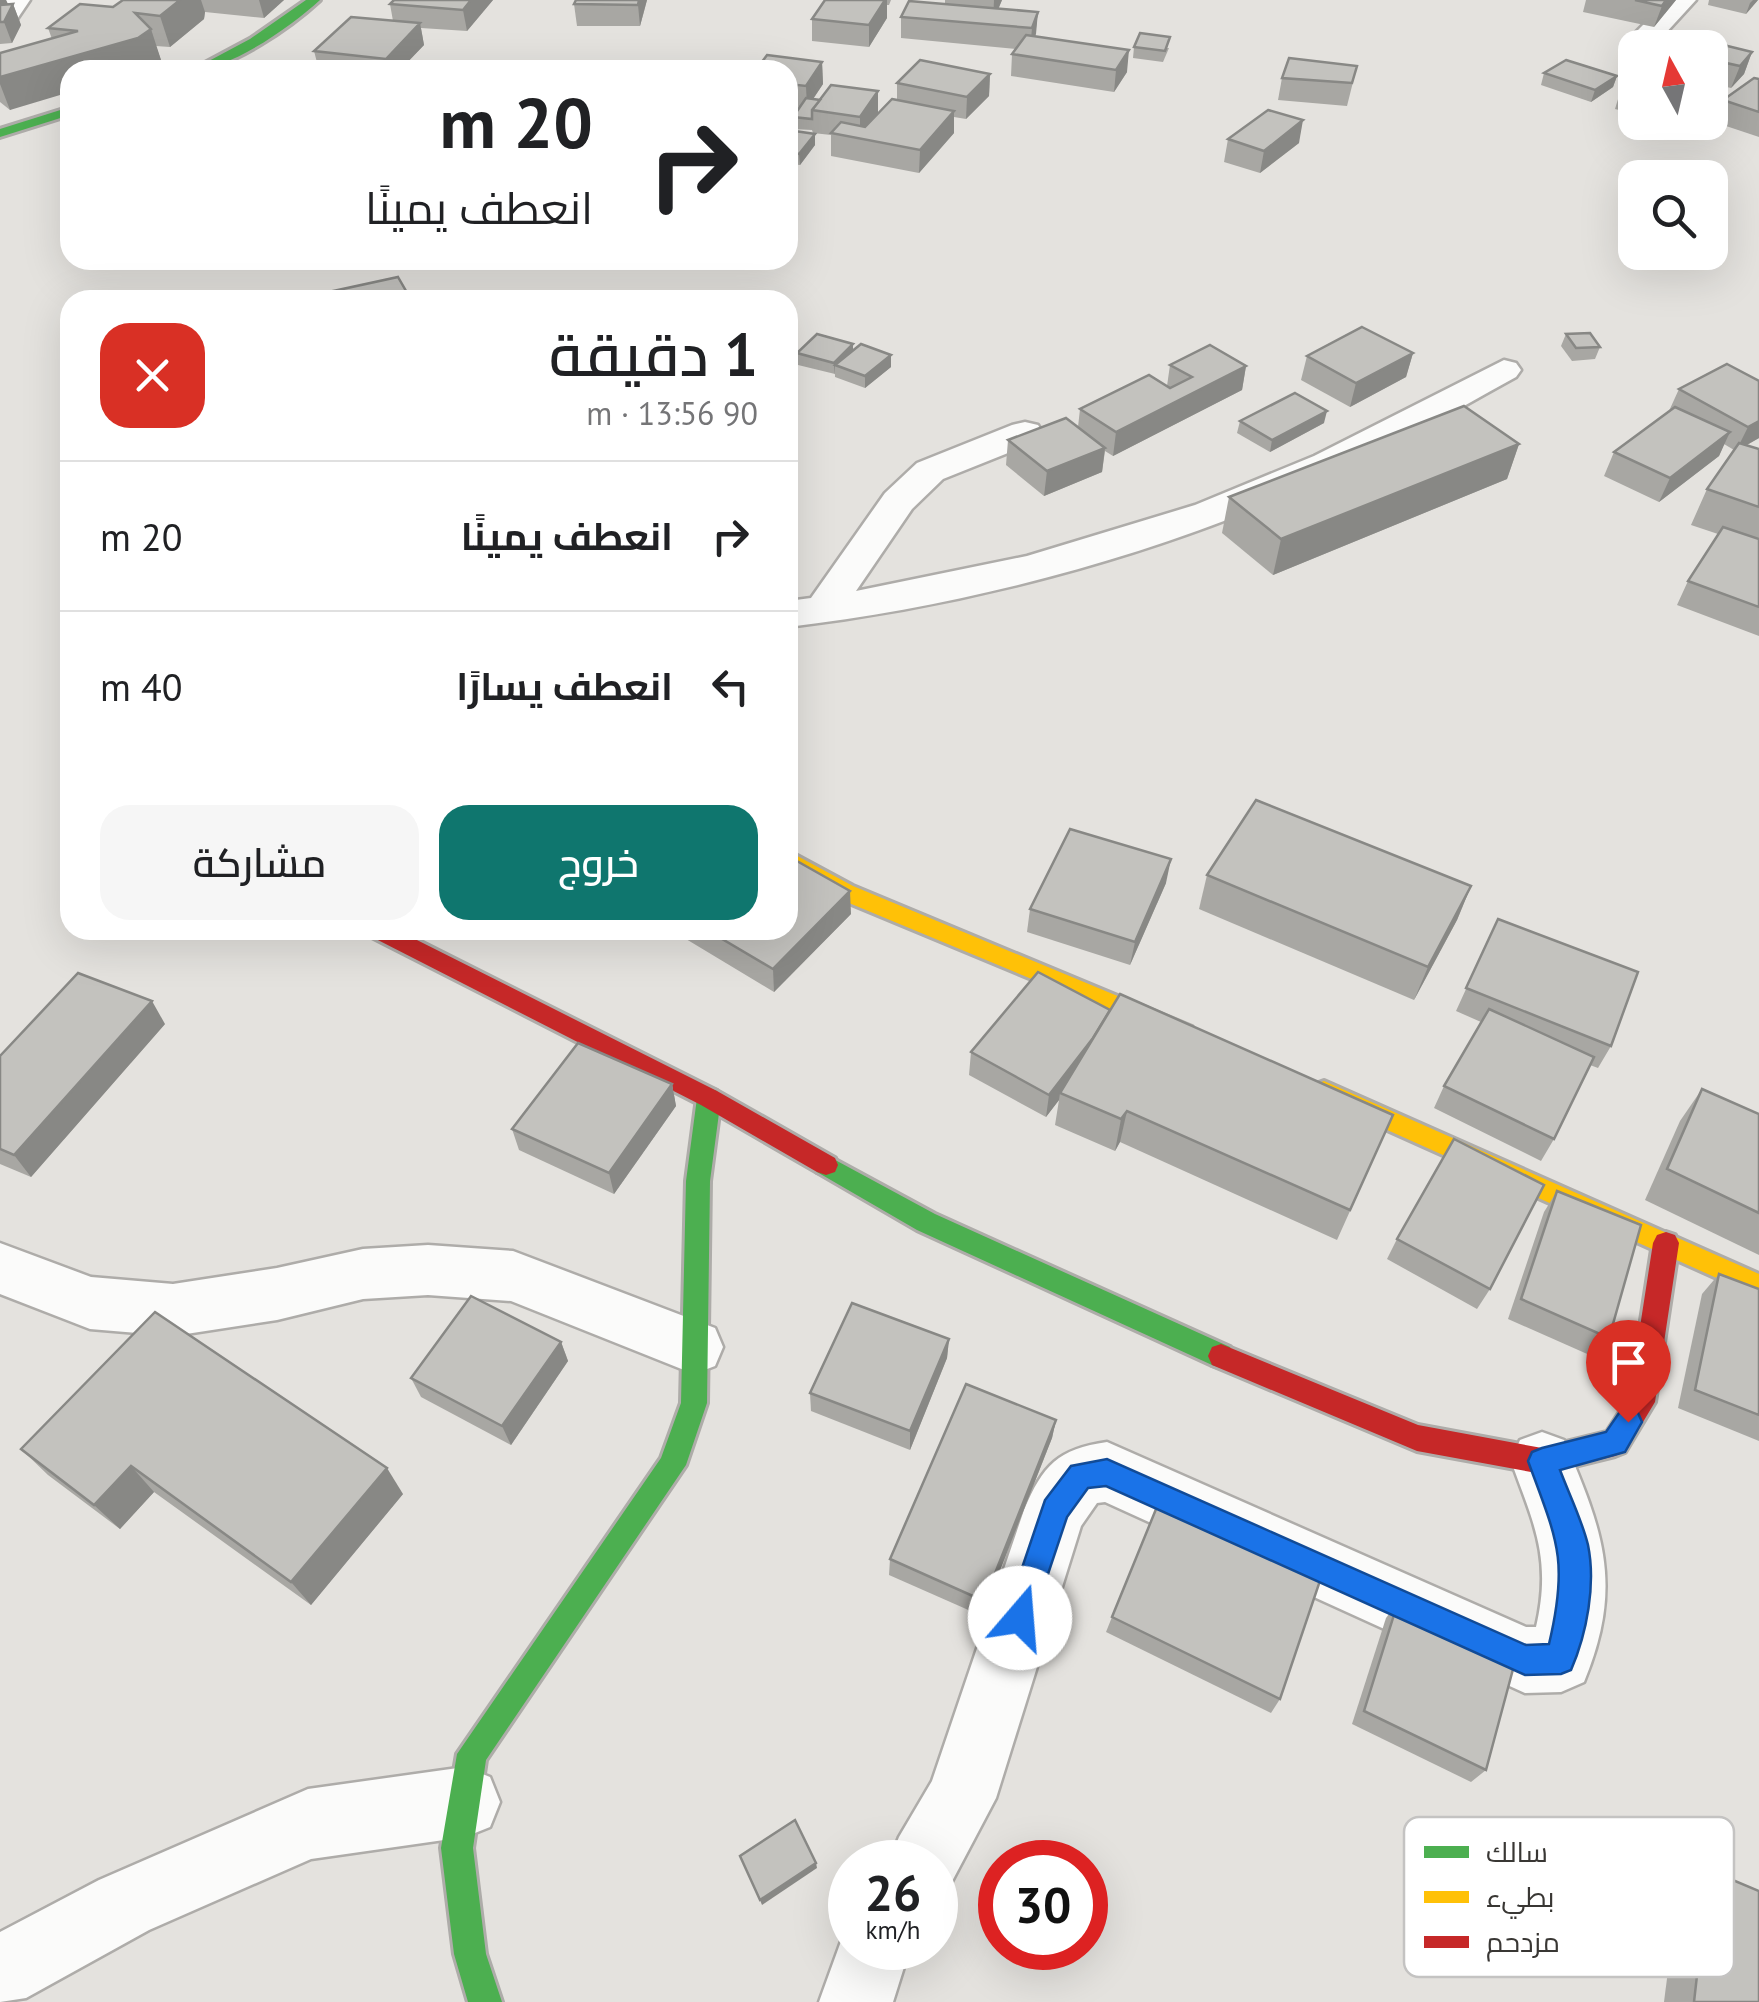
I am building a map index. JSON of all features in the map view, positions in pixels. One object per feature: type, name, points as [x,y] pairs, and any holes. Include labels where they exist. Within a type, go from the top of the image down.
[{"type":"street","points":[[0,25],[17,0]]},
{"type":"street","points":[[218,60],[254,42],[314,0]]},
{"type":"street","points":[[1654,30],[1683,0]]},
{"type":"street","points":[[0,134],[60,115]]},
{"type":"street","points":[[805,612],[1040,566],[1160,532],[1270,490],[1504,370]]},
{"type":"street","points":[[805,612],[898,501],[930,471],[1025,433]]},
{"type":"street","points":[[798,865],[845,892],[1215,1045]]},
{"type":"street","points":[[398,940],[709,1098],[926,1222],[1139,1321],[1417,1438],[1542,1461],[1615,1443],[1642,1402],[1666,1244]]},
{"type":"street","points":[[1304,1083],[1759,1286]]},
{"type":"street","points":[[485,2002],[470,1954],[456,1848],[472,1754],[552,1632],[672,1464],[694,1403],[698,1181],[709,1098]]},
{"type":"street","points":[[0,1268],[90,1303],[173,1310],[277,1294],[363,1274],[428,1270],[513,1276],[694,1347]]},
{"type":"street","points":[[937,1840],[962,1798],[1055,1510],[1080,1476],[1107,1472],[1525,1660],[1561,1659],[1576,1594],[1573,1545],[1542,1461]]},
{"type":"street","points":[[0,1972],[124,1905],[308,1824],[465,1802]]},
{"type":"street","points":[[856,2002],[867,1970]]},
{"type":"building","points":[[123,0],[180,0],[160,16],[135,13],[151,29],[138,38],[0,77],[0,53],[78,31],[48,28],[80,4],[113,7]]},
{"type":"building","points":[[394,0],[471,0],[463,10],[390,4]]},
{"type":"building","points":[[576,0],[639,0],[638,5],[574,4]]},
{"type":"building","points":[[825,0],[885,0],[869,25],[812,19]]},
{"type":"building","points":[[1635,0],[1666,0],[1662,6]]},
{"type":"building","points":[[909,1],[1038,12],[1032,28],[901,17]]},
{"type":"building","points":[[13,4],[4,22],[0,22],[0,5]]},
{"type":"building","points":[[351,17],[420,23],[386,59],[314,51]]},
{"type":"building","points":[[1140,33],[1170,37],[1165,51],[1134,47]]},
{"type":"building","points":[[1026,35],[1129,50],[1116,70],[1012,54]]},
{"type":"building","points":[[1728,46],[1752,52],[1740,66],[1728,63]]},
{"type":"building","points":[[767,55],[822,62],[806,86],[798,85],[798,60],[763,60]]},
{"type":"building","points":[[1289,58],[1357,66],[1352,83],[1282,78]]},
{"type":"building","points":[[920,60],[990,74],[967,97],[897,83]]},
{"type":"building","points":[[1566,60],[1617,76],[1595,90],[1544,73]]},
{"type":"building","points":[[1754,78],[1759,79],[1759,112],[1728,102],[1728,96]]},
{"type":"building","points":[[831,85],[878,91],[860,117],[812,110]]},
{"type":"building","points":[[806,98],[820,100],[812,110],[812,119],[798,118]]},
{"type":"building","points":[[892,99],[954,111],[920,150],[831,133],[841,122],[865,127]]},
{"type":"building","points":[[1268,110],[1303,120],[1264,151],[1228,139]]},
{"type":"building","points":[[798,131],[815,134],[799,154]]},
{"type":"building","points":[[398,277],[405,290],[338,290]]},
{"type":"building","points":[[1362,327],[1413,353],[1356,383],[1307,356]]},
{"type":"building","points":[[1590,333],[1600,347],[1576,348],[1566,334]]},
{"type":"building","points":[[817,334],[853,344],[834,363],[798,352]]},
{"type":"building","points":[[861,344],[891,355],[865,376],[835,365]]},
{"type":"building","points":[[1210,345],[1246,366],[1116,432],[1080,409],[1149,375],[1170,388],[1192,377],[1170,365]]},
{"type":"building","points":[[1727,364],[1759,381],[1759,421],[1748,427],[1679,389]]},
{"type":"building","points":[[1295,393],[1327,411],[1272,440],[1240,421]]},
{"type":"building","points":[[1464,406],[1519,444],[1281,539],[1229,497]]},
{"type":"building","points":[[1675,407],[1730,432],[1670,478],[1614,452]]},
{"type":"building","points":[[1066,418],[1105,448],[1047,471],[1008,440]]},
{"type":"building","points":[[1739,443],[1759,449],[1759,507],[1707,489]]},
{"type":"building","points":[[1723,527],[1759,539],[1759,607],[1688,581]]},
{"type":"building","points":[[1256,800],[1471,886],[1428,967],[1207,875]]},
{"type":"building","points":[[1070,829],[1171,859],[1135,942],[1030,909]]},
{"type":"building","points":[[798,862],[850,891],[773,969],[724,940],[798,940]]},
{"type":"building","points":[[1498,919],[1638,972],[1611,1046],[1466,988]]},
{"type":"building","points":[[1038,972],[1110,1010],[1049,1095],[971,1052]]},
{"type":"building","points":[[78,973],[152,1001],[14,1155],[0,1149],[0,1056]]},
{"type":"building","points":[[1120,994],[1393,1115],[1350,1210],[1127,1111],[1121,1119],[1060,1093]]},
{"type":"building","points":[[1489,1009],[1594,1057],[1554,1139],[1444,1086]]},
{"type":"building","points":[[578,1043],[672,1084],[609,1173],[512,1129]]},
{"type":"building","points":[[1702,1089],[1759,1114],[1759,1213],[1667,1169]]},
{"type":"building","points":[[1454,1139],[1544,1185],[1490,1289],[1397,1239]]},
{"type":"building","points":[[1557,1191],[1641,1225],[1609,1338],[1521,1299]]},
{"type":"building","points":[[1719,1274],[1759,1289],[1759,1415],[1695,1390]]},
{"type":"building","points":[[471,1296],[561,1342],[502,1426],[411,1378]]},
{"type":"building","points":[[852,1303],[949,1339],[910,1431],[810,1393]]},
{"type":"building","points":[[155,1312],[387,1468],[291,1582],[131,1466],[94,1505],[21,1449]]},
{"type":"building","points":[[966,1384],[1056,1420],[984,1601],[890,1559]]},
{"type":"building","points":[[1163,1492],[1325,1566],[1280,1699],[1112,1617]]},
{"type":"building","points":[[1398,1602],[1516,1658],[1486,1770],[1364,1711]]},
{"type":"building","points":[[795,1820],[816,1863],[760,1900],[740,1856]]},
{"type":"building","points":[[1734,1880],[1759,1891],[1759,2002],[1694,2002],[1697,1977],[1734,1977]]},
{"type":"traffic: fast","points":[[218,60],[254,42],[314,0]]},
{"type":"traffic: fast","points":[[0,133],[60,114]]},
{"type":"traffic: fast","points":[[485,2002],[470,1954],[457,1848],[472,1754],[672,1465],[694,1403],[698,1181],[709,1098]]},
{"type":"traffic: fast","points":[[826,1165],[926,1222],[1221,1356]]},
{"type":"traffic: slow","points":[[798,865],[845,892],[1184,1033]]},
{"type":"traffic: slow","points":[[1324,1091],[1759,1286]]},
{"type":"traffic: jam","points":[[398,940],[709,1098],[826,1165]]},
{"type":"traffic: jam","points":[[1221,1356],[1417,1438],[1542,1461],[1615,1443],[1642,1402],[1666,1243]]},
{"type":"route","points":[[1020,1618],[1055,1510],[1080,1476],[1107,1472],[1525,1660],[1561,1659],[1576,1594],[1573,1545],[1542,1461],[1615,1443],[1628,1422]]}]
